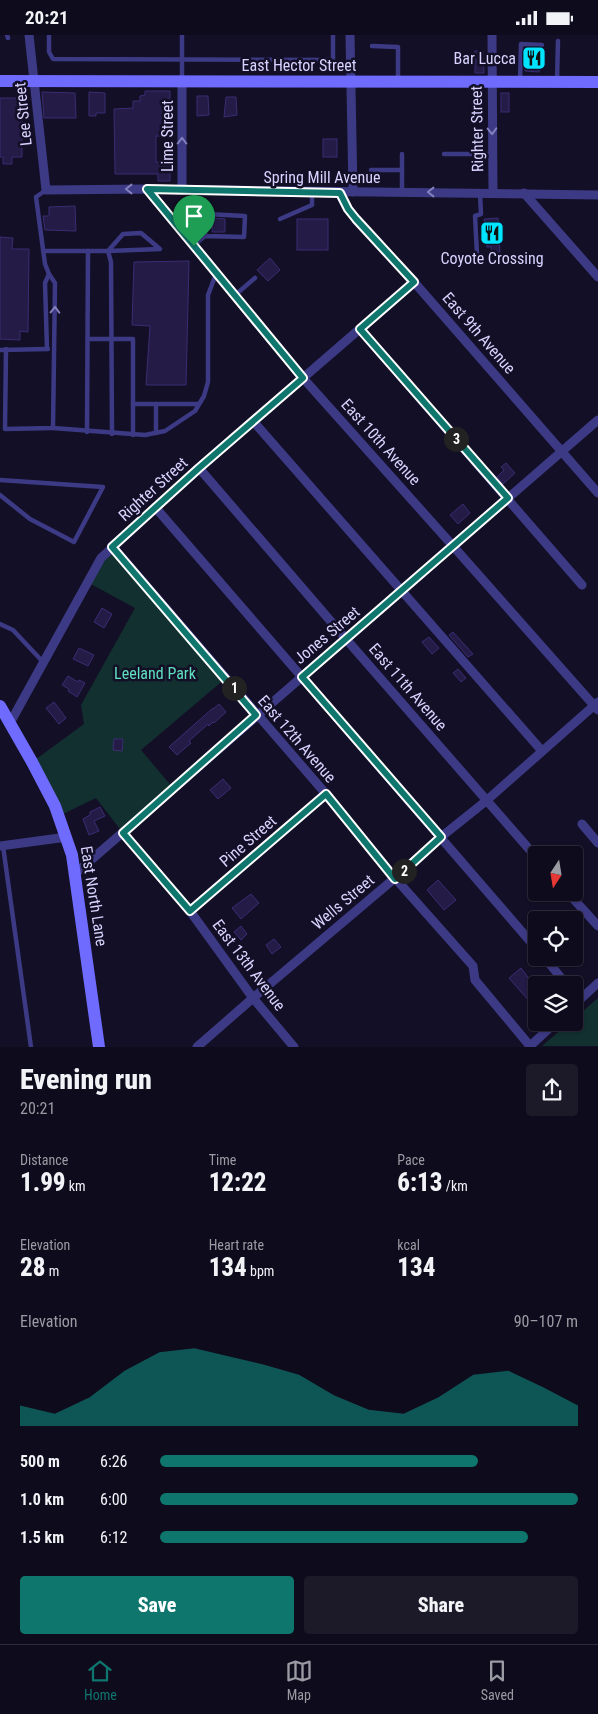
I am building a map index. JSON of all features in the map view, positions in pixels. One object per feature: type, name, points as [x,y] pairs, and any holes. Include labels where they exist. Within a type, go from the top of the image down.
[{"type":"main road","name":"East Hector Street","points":[[0,81],[598,82]]},
{"type":"main road","name":"East North Lane","points":[[0,706],[46,788],[67,837],[76,873],[99,1046]]},
{"type":"street","name":"Lee Street","points":[[29,35],[46,190]]},
{"type":"street","points":[[350,35],[353,192]]},
{"type":"street","name":"Righter Street","points":[[492,35],[493,193]]},
{"type":"street","name":"Lime Street","points":[[182,81],[182,190]]},
{"type":"street","name":"Spring Mill Avenue","points":[[46,190],[147,189],[598,195]]},
{"type":"street","name":"East 10th Avenue","points":[[147,189],[303,378],[597,706]]},
{"type":"street","name":"East 9th Avenue","points":[[340,193],[348,209],[356,219],[414,282],[598,493]]},
{"type":"street","points":[[524,193],[598,277]]},
{"type":"street","name":"Righter Street","points":[[10,723],[101,558],[199,468],[414,282]]},
{"type":"street","points":[[360,329],[582,585]]},
{"type":"street","name":"Jones Street","points":[[76,873],[598,420]]},
{"type":"street","points":[[253,421],[400,592],[542,751]]},
{"type":"street","name":"East 11th Avenue","points":[[199,468],[528,848]]},
{"type":"street","points":[[155,507],[528,940]]},
{"type":"street","name":"East 12th Avenue","points":[[112,547],[326,794],[395,879],[473,966],[475,980],[529,1046]]},
{"type":"street","name":"Wells Street","points":[[198,1047],[253,997],[395,879],[441,837],[597,706]]},
{"type":"street","name":"Pine Street","points":[[190,911],[326,794]]},
{"type":"street","points":[[582,824],[598,843]]},
{"type":"street","name":"East 13th Avenue","points":[[123,833],[190,911],[253,997],[294,1047]]},
{"type":"street","points":[[2,846],[67,837]]},
{"type":"street","points":[[575,901],[598,927]]},
{"type":"street","points":[[551,966],[560,976]]},
{"type":"street","points":[[583,994],[598,983]]},
{"type":"street","points":[[529,1046],[546,1031]]},
{"type":"lane","points":[[50,35],[50,53],[53,59],[333,60],[333,35]]},
{"type":"lane","points":[[182,35],[182,81]]},
{"type":"lane","points":[[557,82],[558,41]]},
{"type":"lane","points":[[520,82],[521,44],[542,45]]},
{"type":"lane","points":[[372,47],[398,47],[398,82]]},
{"type":"lane","points":[[402,154],[402,192]]},
{"type":"lane","points":[[444,154],[492,154]]},
{"type":"lane","points":[[371,170],[402,170]]},
{"type":"lane","points":[[46,190],[36,197],[45,264],[55,283],[53,428]]},
{"type":"lane","points":[[280,219],[312,205],[312,192]]},
{"type":"lane","points":[[477,254],[475,216],[481,215],[480,193]]},
{"type":"lane","points":[[194,246],[205,236],[244,237],[245,215],[206,215],[205,236]]},
{"type":"lane","points":[[43,251],[108,251],[160,249],[142,233],[123,234],[108,251]]},
{"type":"lane","points":[[87,432],[88,251]]},
{"type":"lane","points":[[108,251],[111,262],[112,434]]},
{"type":"lane","points":[[47,349],[45,283],[49,274]]},
{"type":"lane","points":[[54,348],[3,349],[5,429],[53,428],[133,435],[145,435],[164,431],[195,411],[204,396],[208,382],[208,295],[216,274]]},
{"type":"lane","points":[[234,296],[255,278]]},
{"type":"lane","points":[[88,339],[134,339],[133,435]]},
{"type":"lane","points":[[133,404],[199,404]]},
{"type":"lane","points":[[156,404],[156,433]]},
{"type":"lane","points":[[0,480],[103,487],[74,542],[30,519],[0,495]]},
{"type":"lane","points":[[0,624],[13,631],[43,662]]},
{"type":"lane","points":[[2,846],[31,1047]]},
{"type":"green space","name":"Leeland Park","points":[[112,546],[226,678],[141,750],[173,788],[123,833],[96,798],[59,816],[32,762],[84,724],[81,705],[135,608],[87,582]]},
{"type":"green space","points":[[598,998],[598,1046],[542,1046],[560,1031],[583,1031],[583,1011]]},
{"type":"building","name":"Bar Lucca","points":[[525,50],[543,50],[543,65],[540,65],[539,72],[525,71]]},
{"type":"building","points":[[475,51],[483,51],[484,73],[475,73]]},
{"type":"building","points":[[145,91],[170,91],[170,136],[156,136],[156,162],[170,162],[170,181],[158,181],[158,174],[115,174],[114,109],[133,108],[133,101],[140,101],[140,96],[145,95]]},
{"type":"building","points":[[42,92],[75,93],[76,118],[44,118]]},
{"type":"building","points":[[89,92],[105,93],[105,113],[96,113],[96,116],[89,116]]},
{"type":"building","points":[[501,93],[509,93],[509,112],[501,112]]},
{"type":"building","points":[[197,96],[208,96],[209,115],[197,116]]},
{"type":"building","points":[[226,97],[236,97],[237,115],[224,117]]},
{"type":"building","points":[[0,98],[22,98],[22,157],[12,157],[12,164],[3,164],[3,157],[0,157]]},
{"type":"building","points":[[323,139],[337,139],[337,157],[323,157]]},
{"type":"building","points":[[75,206],[76,231],[45,230],[43,216],[49,216],[49,207]]},
{"type":"building","points":[[213,218],[225,219],[225,232],[212,232]]},
{"type":"building","name":"Coyote Crossing","points":[[498,218],[500,254],[492,254],[491,247],[487,247],[484,219]]},
{"type":"building","points":[[297,219],[328,219],[328,250],[297,250]]},
{"type":"building","points":[[0,237],[13,238],[12,249],[29,249],[28,332],[20,331],[20,340],[0,339]]},
{"type":"building","points":[[270,258],[280,270],[268,281],[257,270]]},
{"type":"building","points":[[189,261],[186,385],[146,385],[150,326],[132,325],[134,262]]},
{"type":"building","points":[[506,463],[515,473],[503,484],[497,477],[504,470],[501,467]]},
{"type":"building","points":[[463,504],[470,513],[458,524],[450,515]]},
{"type":"building","points":[[102,608],[112,614],[104,628],[94,622]]},
{"type":"building","points":[[453,632],[473,654],[468,657],[449,635]]},
{"type":"building","points":[[429,637],[439,648],[432,654],[422,642]]},
{"type":"building","points":[[79,648],[94,655],[88,666],[73,659]]},
{"type":"building","points":[[458,669],[466,678],[461,682],[453,673]]},
{"type":"building","points":[[68,676],[78,682],[79,680],[85,683],[77,697],[62,685]]},
{"type":"building","points":[[54,702],[66,718],[59,724],[46,708]]},
{"type":"building","points":[[219,704],[226,712],[214,723],[209,726],[208,724],[177,755],[169,747]]},
{"type":"building","points":[[114,739],[123,739],[122,751],[113,750]]},
{"type":"building","points":[[223,779],[231,788],[218,799],[210,790]]},
{"type":"building","points":[[100,807],[105,816],[94,821],[99,831],[89,835],[83,819],[90,815],[90,812]]},
{"type":"building","points":[[438,880],[456,900],[444,910],[427,890]]},
{"type":"building","points":[[251,894],[259,903],[241,919],[232,908]]},
{"type":"building","points":[[241,926],[247,934],[241,940],[234,932]]},
{"type":"building","points":[[274,939],[281,947],[272,954],[266,945]]},
{"type":"building","points":[[521,968],[528,977],[528,1000],[509,978]]},
{"type":"place","name":"Bar Lucca","points":[[534,58]]},
{"type":"place","name":"Coyote Crossing","points":[[492,233]]},
{"type":"route","points":[[147,189],[340,193],[348,209],[356,219],[414,282],[360,329],[508,498],[302,677],[441,837],[395,879],[326,794],[190,911],[123,833],[256,715],[112,547],[199,468],[303,378],[194,246],[147,189]]}]
